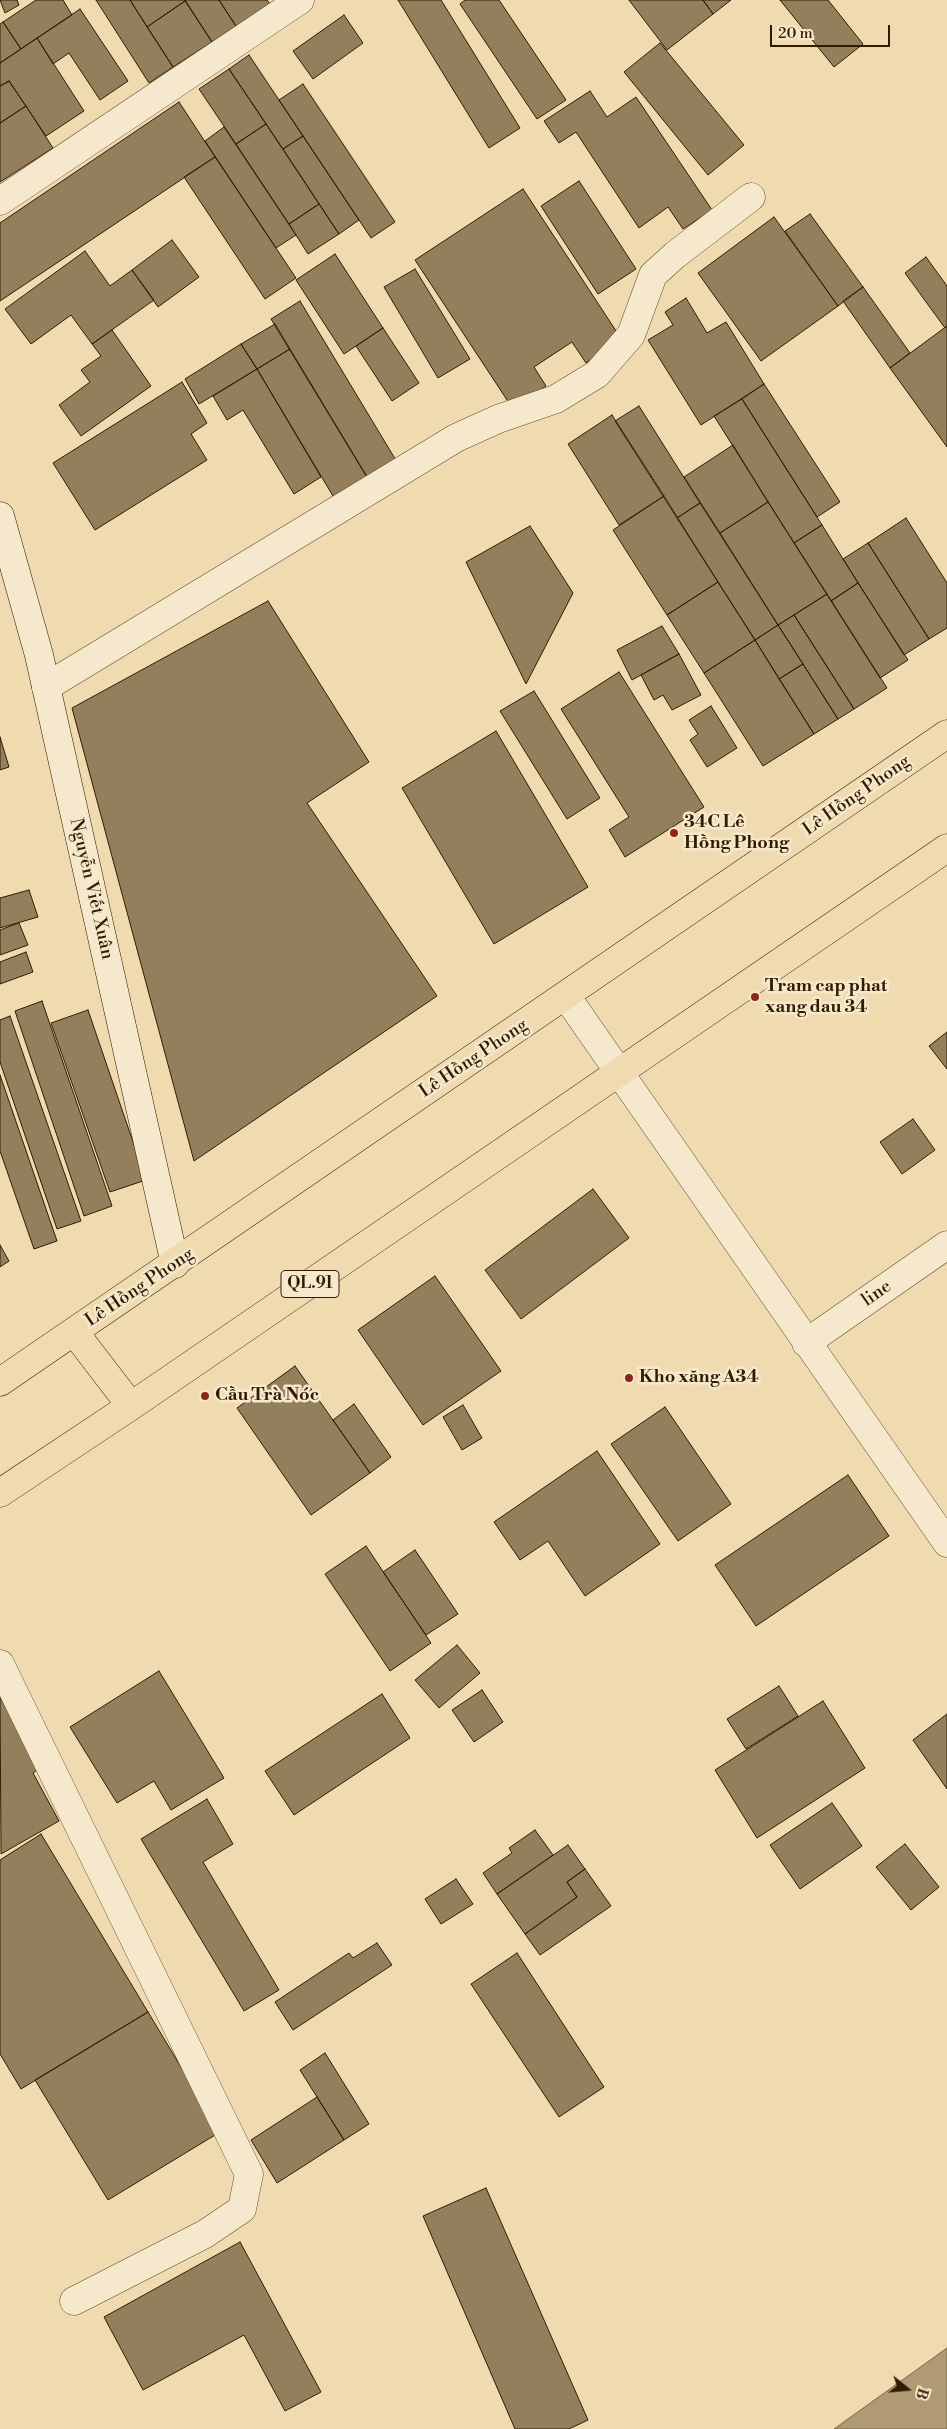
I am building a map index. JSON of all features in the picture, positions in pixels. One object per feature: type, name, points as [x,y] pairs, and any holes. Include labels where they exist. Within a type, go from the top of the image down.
[{"type":"highway","name":"Lê Hồng Phong","points":[[0,1382],[175,1264],[944,735]]},
{"type":"highway","name":"QL.91","points":[[0,1493],[131,1406],[947,848]]},
{"type":"highway","points":[[75,1332],[131,1406]]},
{"type":"street","points":[[0,201],[300,0]]},
{"type":"street","points":[[46,687],[456,438],[498,419],[556,399],[597,374],[631,335],[653,276],[675,255],[751,197]]},
{"type":"street","name":"Nguyễn Viết Xuân","points":[[0,516],[46,687],[175,1264]]},
{"type":"street","points":[[566,996],[947,1544]]},
{"type":"street","name":"line","points":[[806,1343],[947,1245]]},
{"type":"street","points":[[0,1664],[249,2174],[242,2209],[204,2234],[74,2301]]},
{"type":"shaded area","points":[[947,2348],[947,2429],[834,2429]]},
{"type":"building","points":[[0,0],[17,0],[19,5],[5,13]]},
{"type":"building","points":[[36,0],[63,0],[72,15],[21,49],[3,22]]},
{"type":"building","points":[[96,0],[130,0],[173,67],[149,83]]},
{"type":"building","points":[[130,0],[185,0],[185,1],[147,27]]},
{"type":"building","points":[[185,0],[219,0],[236,26],[212,42]]},
{"type":"building","points":[[219,0],[267,0],[270,4],[236,26]]},
{"type":"building","points":[[398,0],[441,0],[520,128],[489,148]]},
{"type":"building","points":[[465,0],[499,0],[566,100],[537,119],[460,4]]},
{"type":"building","points":[[629,0],[703,0],[713,14],[667,50]]},
{"type":"building","points":[[703,0],[731,0],[713,14]]},
{"type":"building","points":[[780,0],[828,0],[863,44],[834,67]]},
{"type":"building","points":[[185,1],[212,42],[173,67],[147,27]]},
{"type":"building","points":[[80,9],[128,81],[100,100],[69,53],[53,64],[37,38]]},
{"type":"building","points":[[344,15],[363,43],[313,79],[293,51]]},
{"type":"building","points":[[3,22],[21,49],[0,63],[0,24]]},
{"type":"building","points":[[37,38],[84,111],[46,136],[9,81],[0,86],[0,63]]},
{"type":"building","points":[[660,43],[744,145],[708,175],[624,72]]},
{"type":"building","points":[[249,55],[303,136],[283,149],[229,69]]},
{"type":"building","points":[[229,69],[266,124],[236,144],[199,89]]},
{"type":"building","points":[[9,81],[26,106],[0,123],[0,86]]},
{"type":"building","points":[[303,84],[395,222],[371,238],[279,100]]},
{"type":"building","points":[[590,91],[607,117],[636,97],[712,210],[683,229],[668,207],[639,228],[576,132],[559,143],[544,121]]},
{"type":"building","points":[[179,102],[215,157],[0,301],[0,223]]},
{"type":"building","points":[[26,106],[53,148],[0,182],[0,123]]},
{"type":"building","points":[[266,124],[319,204],[289,224],[236,144]]},
{"type":"building","points":[[224,127],[296,235],[276,248],[205,141]]},
{"type":"building","points":[[303,136],[359,220],[339,234],[283,149]]},
{"type":"building","points":[[215,157],[296,278],[265,299],[184,177]]},
{"type":"building","points":[[579,181],[636,269],[598,294],[541,206]]},
{"type":"building","points":[[523,189],[622,340],[586,363],[572,342],[534,367],[546,386],[513,409],[415,260]]},
{"type":"building","points":[[319,204],[339,234],[308,254],[289,224]]},
{"type":"building","points":[[810,214],[863,287],[838,306],[785,231]]},
{"type":"building","points":[[774,217],[838,306],[761,361],[698,273]]},
{"type":"building","points":[[172,240],[199,277],[158,307],[132,270]]},
{"type":"building","points":[[85,251],[110,286],[132,270],[154,300],[92,344],[71,315],[31,344],[5,309]]},
{"type":"building","points":[[335,254],[383,328],[344,354],[296,280]]},
{"type":"building","points":[[926,257],[947,286],[947,326],[945,328],[905,273]]},
{"type":"building","points":[[415,269],[470,359],[438,378],[384,287]]},
{"type":"building","points":[[863,287],[910,353],[890,368],[843,301]]},
{"type":"building","points":[[686,298],[707,333],[726,322],[764,384],[701,425],[648,340],[673,325],[665,312]]},
{"type":"building","points":[[300,301],[397,462],[368,479],[271,319]]},
{"type":"building","points":[[275,324],[290,349],[257,369],[241,344]]},
{"type":"building","points":[[947,326],[947,447],[890,368]]},
{"type":"building","points":[[383,328],[419,383],[392,401],[356,346]]},
{"type":"building","points":[[112,330],[151,386],[81,436],[59,405],[90,382],[81,370],[101,356],[92,344]]},
{"type":"building","points":[[241,344],[257,369],[199,404],[185,379]]},
{"type":"building","points":[[290,349],[372,485],[339,506],[257,369]]},
{"type":"building","points":[[257,369],[321,477],[294,494],[243,410],[227,420],[213,396]]},
{"type":"building","points":[[182,382],[207,423],[191,434],[207,460],[95,530],[53,463]]},
{"type":"building","points":[[764,384],[840,502],[817,517],[742,399]]},
{"type":"building","points":[[742,399],[822,525],[794,543],[714,416]]},
{"type":"building","points":[[639,406],[700,503],[677,518],[615,421]]},
{"type":"building","points":[[612,415],[664,496],[619,525],[568,444]]},
{"type":"building","points":[[733,445],[768,502],[720,533],[684,477]]},
{"type":"building","points":[[664,496],[718,582],[667,615],[613,530]]},
{"type":"building","points":[[768,502],[827,594],[778,625],[720,533]]},
{"type":"building","points":[[700,503],[778,625],[755,640],[677,518]]},
{"type":"building","points":[[906,518],[947,583],[947,628],[929,639],[868,543]]},
{"type":"building","points":[[822,525],[858,583],[831,601],[794,543]]},
{"type":"building","points":[[530,526],[573,593],[526,684],[466,562]]},
{"type":"building","points":[[868,543],[929,639],[904,655],[843,559]]},
{"type":"building","points":[[718,582],[755,640],[704,673],[667,615]]},
{"type":"building","points":[[858,583],[908,660],[880,678],[831,601]]},
{"type":"building","points":[[827,594],[887,688],[854,709],[794,615]]},
{"type":"building","points":[[268,601],[369,762],[307,803],[437,996],[194,1161],[72,708]]},
{"type":"building","points":[[794,615],[854,709],[838,719],[778,625]]},
{"type":"building","points":[[778,625],[803,664],[779,679],[755,640]]},
{"type":"building","points":[[662,626],[679,654],[632,680],[617,650]]},
{"type":"building","points":[[755,640],[814,734],[763,766],[704,673]]},
{"type":"building","points":[[679,654],[701,695],[672,710],[663,695],[654,700],[641,675]]},
{"type":"building","points":[[803,664],[838,719],[814,734],[779,679]]},
{"type":"building","points":[[619,672],[704,807],[625,857],[609,830],[629,817],[561,709]]},
{"type":"building","points":[[534,691],[600,798],[567,819],[500,711]]},
{"type":"building","points":[[711,706],[737,748],[707,767],[690,740],[698,734],[689,720]]},
{"type":"building","points":[[496,731],[588,887],[494,944],[402,788]]},
{"type":"building","points":[[0,737],[9,767],[0,770]]},
{"type":"building","points":[[29,890],[38,917],[0,928],[0,898]]},
{"type":"building","points":[[19,923],[28,945],[0,955],[0,930]]},
{"type":"building","points":[[26,952],[33,972],[0,984],[0,962]]},
{"type":"building","points":[[42,1001],[112,1206],[84,1216],[15,1011]]},
{"type":"building","points":[[88,1010],[146,1180],[110,1192],[51,1023]]},
{"type":"building","points":[[10,1016],[81,1221],[57,1229],[0,1062],[0,1020]]},
{"type":"building","points":[[947,1032],[947,1069],[929,1046]]},
{"type":"building","points":[[0,1075],[57,1241],[34,1249],[0,1151]]},
{"type":"building","points":[[913,1119],[935,1150],[902,1174],[880,1142]]},
{"type":"building","points":[[593,1189],[629,1238],[521,1319],[485,1270]]},
{"type":"building","points":[[0,1245],[9,1261],[0,1267]]},
{"type":"building","points":[[435,1276],[501,1371],[423,1425],[358,1330]]},
{"type":"building","points":[[295,1366],[370,1473],[311,1515],[237,1408]]},
{"type":"building","points":[[354,1404],[391,1457],[370,1473],[333,1420]]},
{"type":"building","points":[[463,1405],[482,1438],[462,1450],[443,1417]]},
{"type":"building","points":[[665,1407],[731,1504],[678,1541],[611,1444]]},
{"type":"building","points":[[597,1451],[660,1544],[585,1596],[548,1541],[520,1560],[494,1522]]},
{"type":"building","points":[[848,1475],[889,1536],[756,1626],[715,1565]]},
{"type":"building","points":[[366,1546],[431,1643],[390,1671],[325,1574]]},
{"type":"building","points":[[415,1550],[458,1614],[426,1635],[383,1572]]},
{"type":"building","points":[[457,1645],[480,1673],[439,1708],[415,1680]]},
{"type":"building","points":[[159,1671],[224,1778],[171,1810],[154,1781],[117,1803],[70,1727]]},
{"type":"building","points":[[779,1686],[798,1716],[746,1749],[727,1719]]},
{"type":"building","points":[[482,1690],[503,1722],[474,1742],[452,1710]]},
{"type":"building","points":[[382,1694],[410,1738],[294,1815],[265,1771]]},
{"type":"building","points":[[0,1697],[40,1768],[33,1773],[59,1821],[1,1854]]},
{"type":"building","points":[[823,1701],[865,1768],[757,1838],[715,1770]]},
{"type":"building","points":[[947,1714],[947,1789],[913,1740]]},
{"type":"building","points":[[207,1799],[233,1844],[203,1862],[279,1990],[244,2011],[141,1839]]},
{"type":"building","points":[[832,1803],[862,1846],[800,1889],[770,1845]]},
{"type":"building","points":[[535,1830],[553,1855],[497,1894],[483,1873],[512,1853],[509,1848]]},
{"type":"building","points":[[41,1834],[148,2012],[21,2089],[0,2054],[0,1860]]},
{"type":"building","points":[[905,1844],[939,1887],[911,1910],[876,1867]]},
{"type":"building","points":[[568,1845],[585,1869],[567,1882],[577,1897],[525,1934],[497,1894]]},
{"type":"building","points":[[585,1869],[611,1906],[540,1955],[525,1934],[577,1897],[567,1882]]},
{"type":"building","points":[[456,1879],[473,1904],[441,1924],[425,1899]]},
{"type":"building","points":[[377,1943],[392,1965],[293,2030],[275,2002],[349,1953],[353,1958]]},
{"type":"building","points":[[517,1953],[604,2087],[559,2117],[471,1984]]},
{"type":"building","points":[[148,2012],[220,2132],[108,2200],[35,2080]]},
{"type":"building","points":[[325,2053],[369,2124],[344,2140],[300,2070]]},
{"type":"building","points":[[317,2097],[344,2140],[277,2183],[251,2140]]},
{"type":"building","points":[[486,2188],[588,2420],[569,2429],[515,2429],[423,2216]]},
{"type":"building","points":[[240,2242],[321,2392],[285,2411],[244,2335],[143,2390],[104,2317]]},
{"type":"place","name":"34C Lê Hồng Phong","points":[[674,833]]},
{"type":"place","name":"Tram cap phat xang dau 34","points":[[755,997]]},
{"type":"place","name":"Kho xăng A34","points":[[629,1378]]},
{"type":"place","name":"Cầu Trà Nóc","points":[[205,1396]]}]
